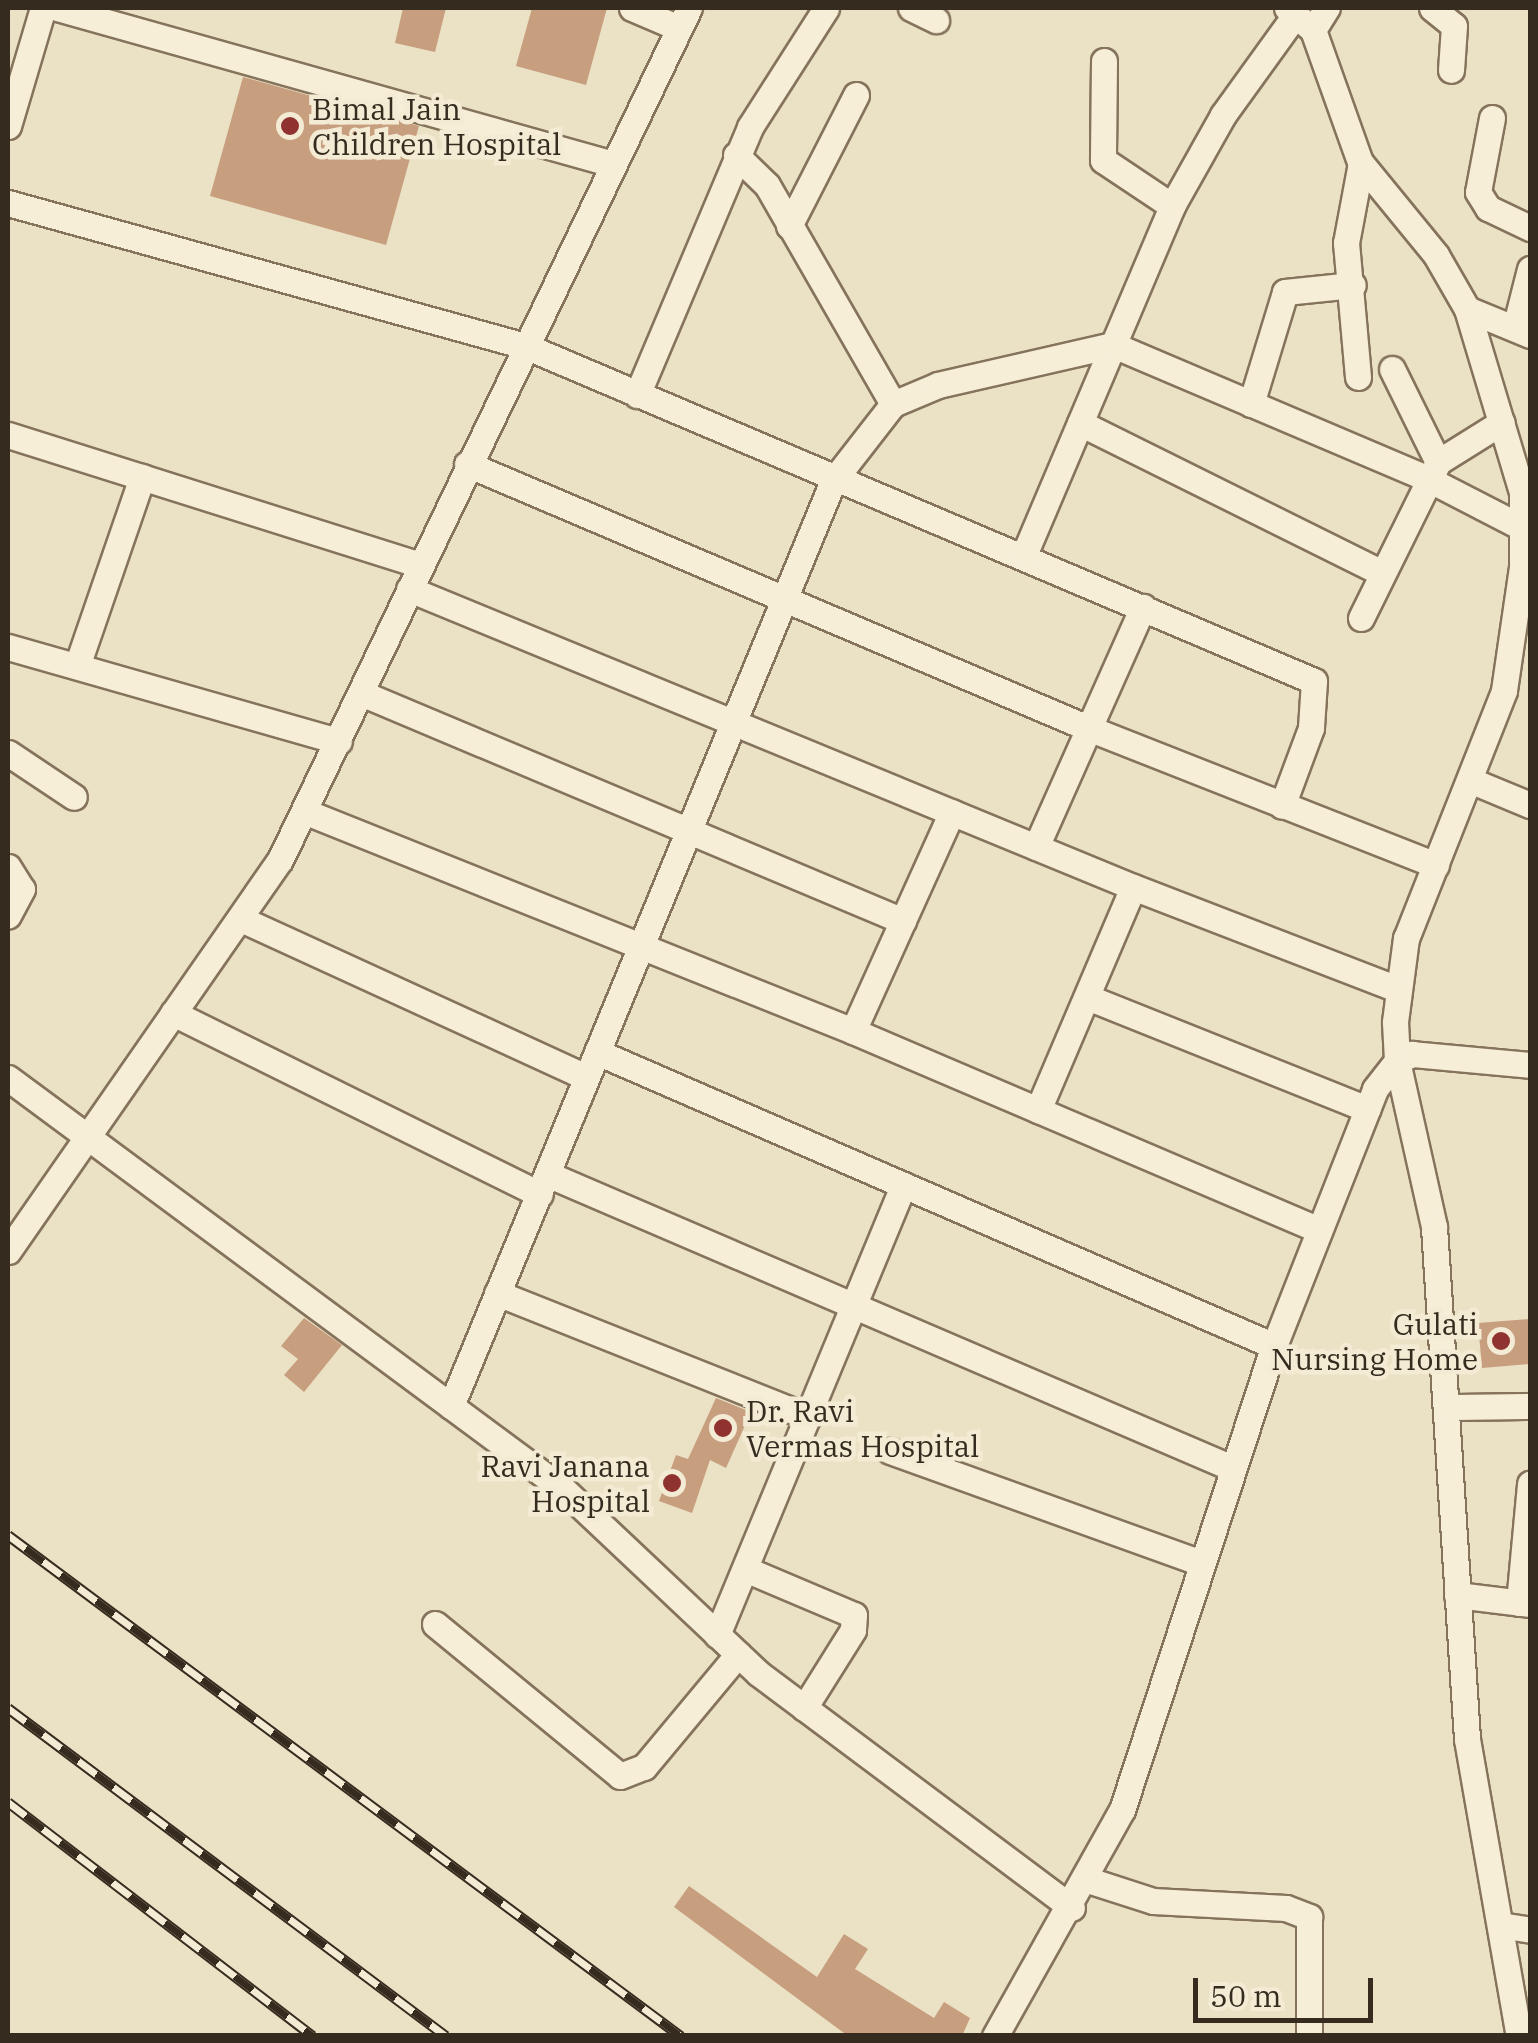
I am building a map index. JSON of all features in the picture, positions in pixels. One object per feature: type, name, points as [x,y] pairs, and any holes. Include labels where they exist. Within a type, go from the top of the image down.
[{"type":"street","points":[[8,126],[43,8]]},
{"type":"street","points":[[58,8],[613,164]]},
{"type":"street","points":[[8,1251],[241,920],[306,812],[467,464],[684,18],[632,8]]},
{"type":"street","points":[[637,395],[736,155],[826,8]]},
{"type":"street","points":[[912,8],[936,20]]},
{"type":"street","points":[[1432,8],[1454,26],[1452,70]]},
{"type":"street","points":[[1306,15],[1361,163],[1436,255],[1467,309],[1502,422],[1524,529],[1526,568],[1504,690],[1472,782],[1406,938],[1398,989],[1396,1061],[1434,1227],[1450,1407],[1457,1595],[1468,1739],[1519,2036]]},
{"type":"street","points":[[1024,555],[1172,206],[1216,127],[1306,15]]},
{"type":"street","points":[[1104,61],[1104,160],[1172,206]]},
{"type":"street","points":[[790,226],[856,95]]},
{"type":"street","points":[[1492,118],[1478,192],[1488,208],[1530,228]]},
{"type":"street","points":[[736,155],[767,185],[892,404]]},
{"type":"street","points":[[1358,378],[1348,214],[1361,163]]},
{"type":"street","points":[[8,203],[524,346],[833,480],[1024,555],[1317,686],[1311,728],[1282,806]]},
{"type":"street","points":[[1467,309],[1523,331],[1530,269]]},
{"type":"street","points":[[1251,404],[1286,292],[1353,285]]},
{"type":"street","points":[[451,1406],[833,480],[892,404],[938,385],[1112,345],[1251,404],[1433,470],[1524,529]]},
{"type":"street","points":[[1392,369],[1433,470]]},
{"type":"street","points":[[1361,618],[1380,572],[1433,470],[1502,422]]},
{"type":"street","points":[[1080,423],[1380,572]]},
{"type":"street","points":[[8,435],[142,477],[415,577],[733,722],[1133,887],[1398,989]]},
{"type":"street","points":[[467,464],[1088,728],[1436,865]]},
{"type":"street","points":[[77,666],[142,477]]},
{"type":"street","points":[[1036,847],[1143,607]]},
{"type":"street","points":[[8,647],[338,741]]},
{"type":"street","points":[[361,693],[902,921]]},
{"type":"street","points":[[8,753],[74,798]]},
{"type":"street","points":[[1472,782],[1530,804]]},
{"type":"street","points":[[306,812],[640,949],[853,1031],[1319,1230]]},
{"type":"street","points":[[853,1031],[952,812]]},
{"type":"street","points":[[8,867],[22,889],[8,915]]},
{"type":"street","points":[[1038,1110],[1133,887]]},
{"type":"street","points":[[241,920],[586,1078]]},
{"type":"street","points":[[1088,997],[1367,1109]]},
{"type":"street","points":[[173,1013],[543,1184],[855,1306],[1232,1468]]},
{"type":"street","points":[[597,1052],[1274,1346]]},
{"type":"street","points":[[995,2036],[1088,1880],[1122,1810],[1274,1346],[1367,1109],[1396,1061],[1430,1053],[1530,1065]]},
{"type":"street","points":[[8,1078],[563,1489],[738,1654],[804,1708],[1072,1908]]},
{"type":"street","points":[[717,1635],[903,1185]]},
{"type":"street","points":[[497,1293],[808,1417]]},
{"type":"street","points":[[1450,1407],[1530,1406]]},
{"type":"street","points":[[890,1451],[1201,1563]]},
{"type":"street","points":[[1457,1595],[1525,1604],[1530,1484]]},
{"type":"street","points":[[745,1569],[854,1615],[853,1630],[804,1708]]},
{"type":"street","points":[[436,1624],[620,1776],[644,1766],[738,1654]]},
{"type":"street","points":[[1088,1880],[1152,1901],[1286,1908],[1310,1917],[1309,2036]]},
{"type":"street","points":[[1500,1925],[1530,1930]]},
{"type":"building","points":[[403,8],[446,8],[435,52],[395,43]]},
{"type":"building","points":[[532,8],[607,8],[586,85],[516,66]]},
{"type":"building","points":[[243,77],[419,126],[386,245],[210,196]]},
{"type":"building","points":[[304,1318],[342,1345],[304,1392],[284,1375],[298,1359],[281,1346]]},
{"type":"building","points":[[1530,1319],[1530,1364],[1482,1368],[1478,1323]]},
{"type":"building","points":[[716,1398],[751,1412],[726,1468],[710,1460],[692,1513],[659,1501],[676,1455],[688,1459]]},
{"type":"building","points":[[689,1886],[817,1977],[844,1934],[868,1949],[855,1969],[934,2018],[944,2002],[970,2018],[962,2036],[848,2036],[674,1907]]},
{"type":"railway","points":[[8,1535],[681,2036]]},
{"type":"railway","points":[[8,1708],[446,2036]]},
{"type":"railway","points":[[8,1802],[313,2036]]},
{"type":"place","name":"Bimal Jain Children Hospital","points":[[290,126]]},
{"type":"place","name":"Gulati Nursing Home","points":[[1501,1341]]},
{"type":"place","name":"Dr. Ravi Vermas Hospital","points":[[723,1428]]},
{"type":"place","name":"Ravi Janana Hospital","points":[[672,1483]]}]
